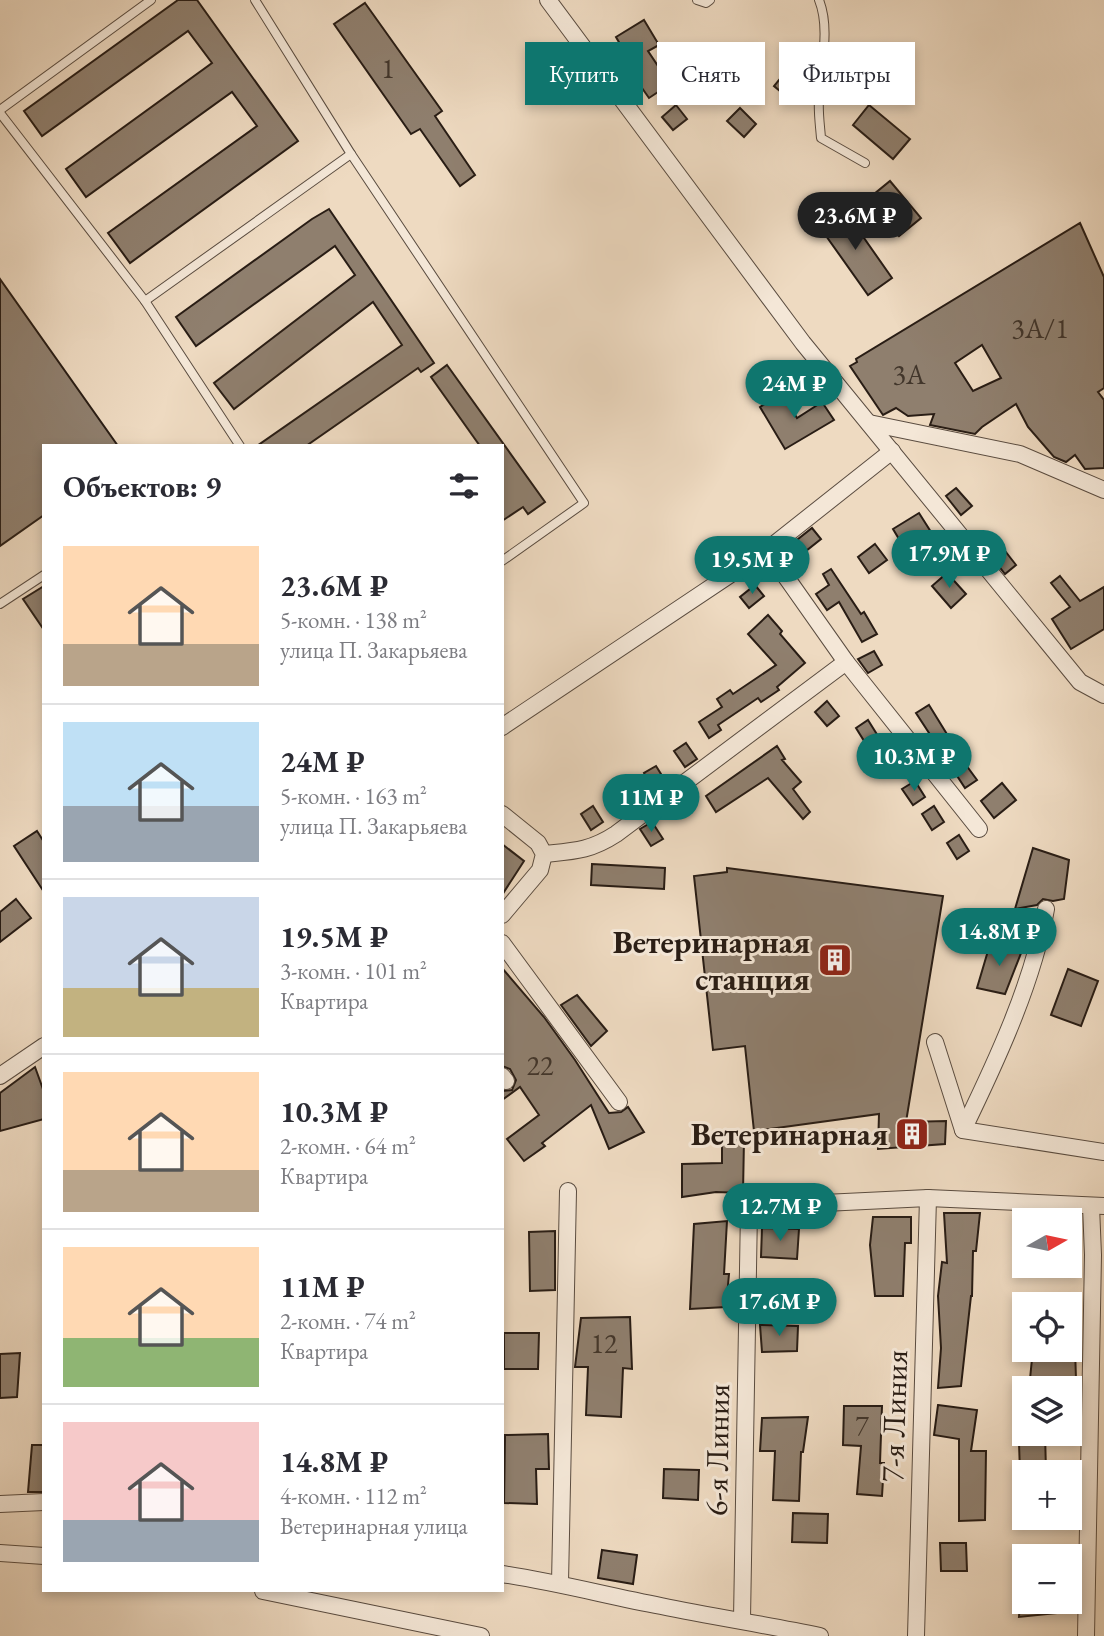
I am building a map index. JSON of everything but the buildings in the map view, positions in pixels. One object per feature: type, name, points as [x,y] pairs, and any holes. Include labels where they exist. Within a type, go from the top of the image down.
[{"type":"street","points":[[548,0],[803,343],[1080,682],[1104,695]]},
{"type":"street","points":[[869,423],[1020,454],[1104,490]]},
{"type":"street","points":[[504,726],[767,550],[892,451]]},
{"type":"street","points":[[767,550],[846,662],[979,829]]},
{"type":"street","points":[[544,853],[597,846],[616,834],[846,662]]},
{"type":"street","points":[[504,816],[538,843],[544,853],[540,870],[504,913]]},
{"type":"street","points":[[964,1130],[1017,1006],[1042,930],[1046,909]]},
{"type":"street","points":[[504,946],[619,1102]]},
{"type":"street","points":[[935,1042],[964,1130]]},
{"type":"street","points":[[0,1076],[42,1047]]},
{"type":"street","points":[[964,1130],[1104,1152]]},
{"type":"street","points":[[560,1583],[568,1191]]},
{"type":"street","points":[[928,1198],[1097,1206],[1093,1255],[1086,1636]]},
{"type":"street","name":"6-я Линия","points":[[742,1619],[749,1210],[803,1204],[928,1198]]},
{"type":"street","name":"7-я Линия","points":[[916,1636],[928,1198]]},
{"type":"street","points":[[0,1504],[42,1502]]},
{"type":"street","points":[[0,1553],[42,1556]]},
{"type":"street","points":[[504,1574],[560,1583],[661,1606],[742,1619],[820,1636]]},
{"type":"street","points":[[268,1592],[481,1636]]},
{"type":"lane","points":[[151,0],[0,112],[145,301],[239,444]]},
{"type":"lane","points":[[255,0],[351,154],[584,503],[504,560]]},
{"type":"lane","points":[[696,0],[705,3],[710,0]]},
{"type":"lane","points":[[818,0],[822,9],[824,61],[818,100],[821,138],[865,163]]},
{"type":"lane","points":[[145,301],[351,154]]},
{"type":"lane","points":[[0,604],[42,576]]},
{"type":"place","name":"Ветеринарная станция","points":[[835,960]]},
{"type":"place","name":"Ветеринарная","points":[[912,1134]]}]
